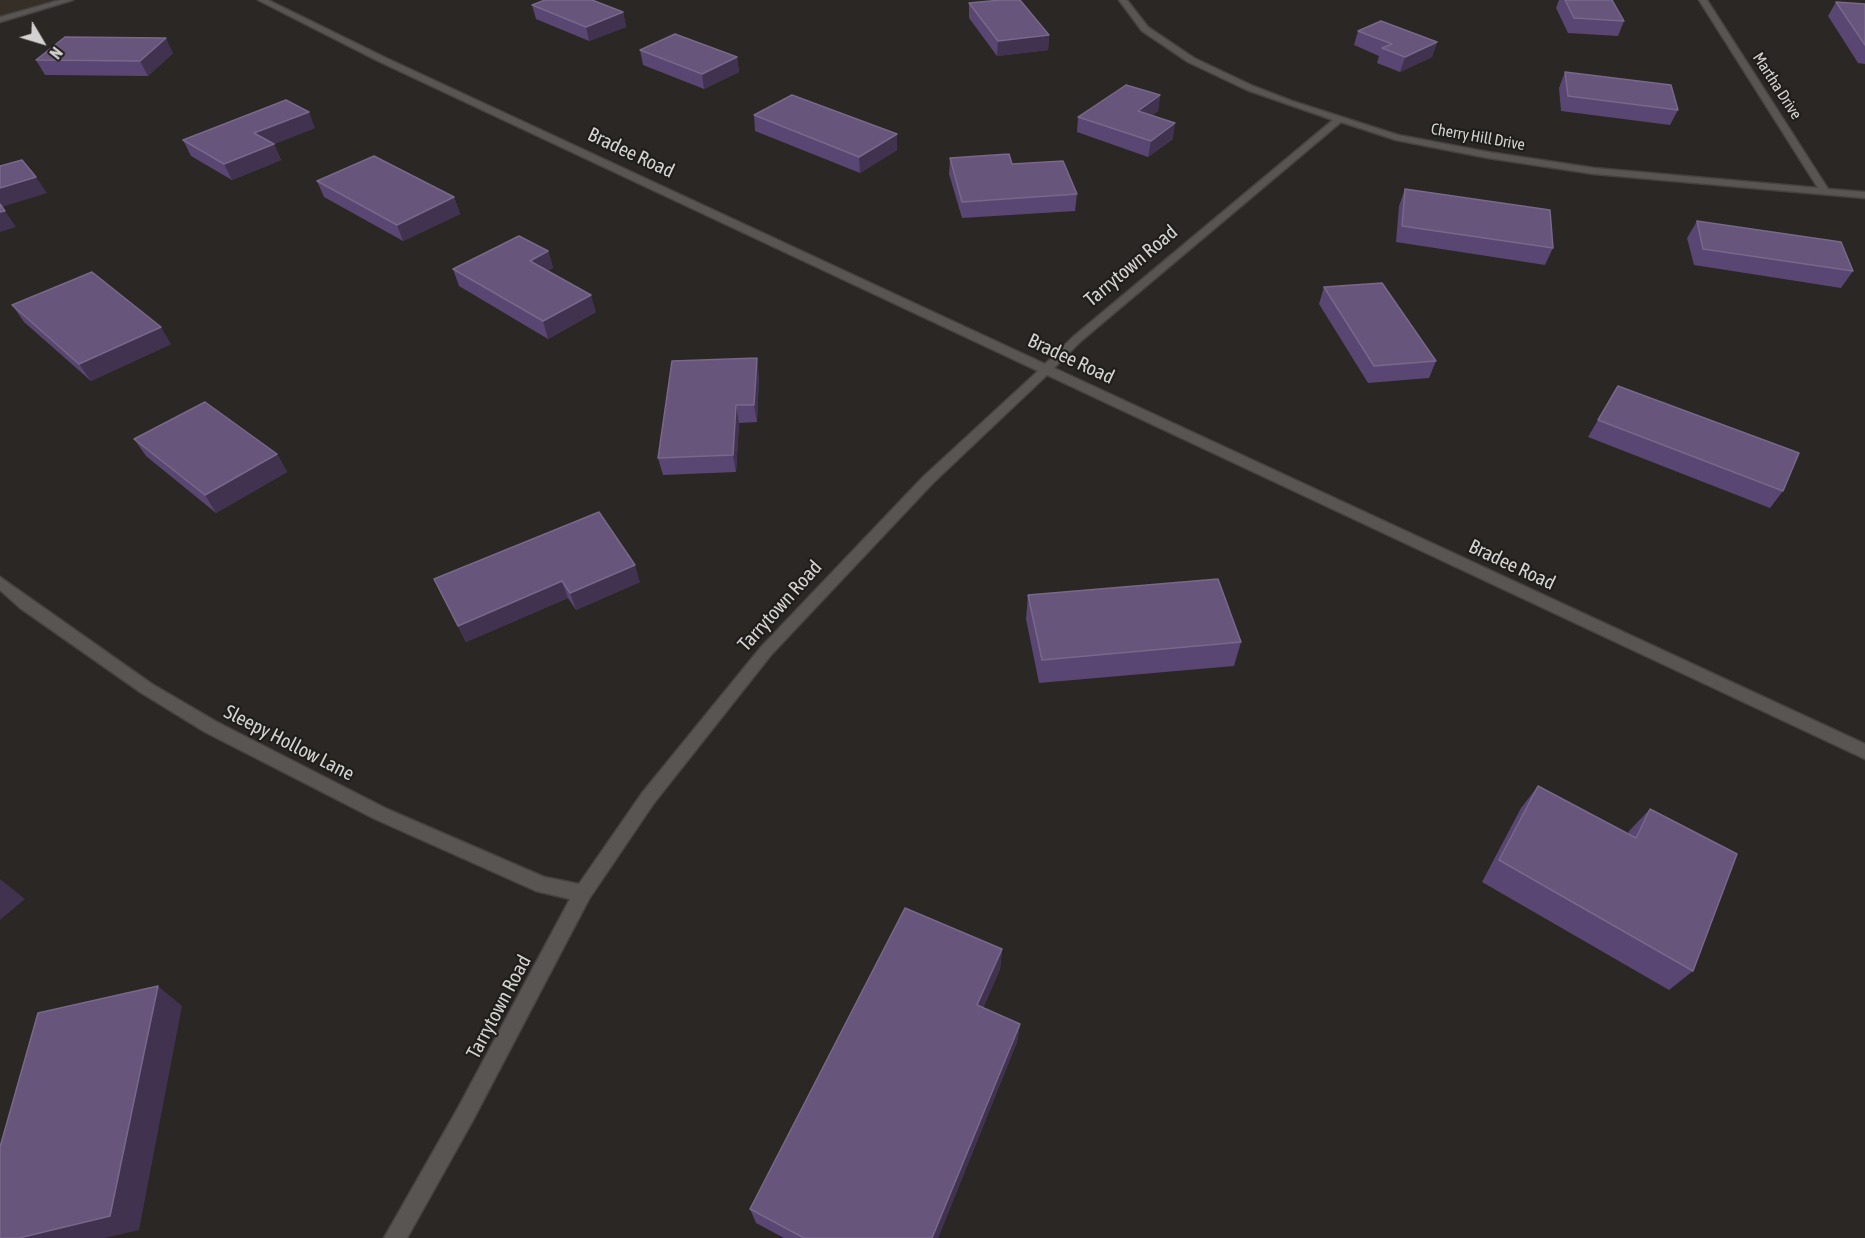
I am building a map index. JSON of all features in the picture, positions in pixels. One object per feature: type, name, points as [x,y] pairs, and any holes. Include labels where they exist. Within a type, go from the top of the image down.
[{"type":"street","points":[[0,20],[69,0]]},
{"type":"street","name":"Bradee Road","points":[[262,0],[381,58],[1865,752]]},
{"type":"street","name":"Cherry Hill Drive","points":[[1123,0],[1145,29],[1191,60],[1250,88],[1338,120],[1396,137],[1447,148],[1582,169],[1865,195]]},
{"type":"street","name":"Martha Drive","points":[[1703,0],[1818,177],[1824,190]]},
{"type":"street","name":"Tarrytown Road","points":[[395,1238],[465,1115],[584,893],[648,798],[766,651],[913,495],[1077,339],[1338,120]]},
{"type":"street","name":"Sleepy Hollow Lane","points":[[0,582],[25,604],[146,688],[211,727],[381,814],[542,885],[584,893]]},
{"type":"shaded area","points":[[0,0],[56,0],[0,16]]},
{"type":"building","points":[[545,0],[592,0],[623,12],[586,27],[532,5]]},
{"type":"building","points":[[1020,0],[1049,35],[998,41],[969,3]]},
{"type":"building","points":[[1565,0],[1612,0],[1624,21],[1574,18]]},
{"type":"building","points":[[1836,2],[1865,4],[1865,45]]},
{"type":"building","points":[[1381,21],[1437,42],[1405,57],[1382,48],[1392,44],[1358,31]]},
{"type":"building","points":[[675,34],[737,57],[702,74],[640,50]]},
{"type":"building","points":[[65,37],[166,38],[140,61],[36,60]]},
{"type":"building","points":[[1565,72],[1671,85],[1678,110],[1568,96]]},
{"type":"building","points":[[1126,85],[1160,95],[1138,111],[1175,123],[1151,141],[1078,117]]},
{"type":"building","points":[[792,95],[897,134],[859,157],[754,115]]},
{"type":"building","points":[[286,100],[309,112],[254,133],[274,144],[224,164],[183,140]]},
{"type":"building","points":[[1009,154],[1012,164],[1063,161],[1077,194],[962,202],[950,158]]},
{"type":"building","points":[[374,156],[454,197],[397,225],[317,181]]},
{"type":"building","points":[[22,160],[36,177],[0,188],[0,166]]},
{"type":"building","points":[[1405,189],[1550,210],[1553,248],[1402,226]]},
{"type":"building","points":[[1697,221],[1841,242],[1853,271],[1703,249]]},
{"type":"building","points":[[519,236],[548,251],[530,261],[591,295],[543,321],[453,269]]},
{"type":"building","points":[[92,272],[161,327],[79,364],[12,305]]},
{"type":"building","points":[[1382,283],[1436,361],[1374,366],[1324,287]]},
{"type":"building","points":[[757,358],[754,405],[736,405],[733,455],[658,458],[672,361]]},
{"type":"building","points":[[1618,386],[1799,453],[1783,491],[1598,420]]},
{"type":"building","points":[[205,402],[277,454],[205,495],[134,439]]},
{"type":"building","points":[[599,512],[635,565],[570,593],[562,581],[458,626],[434,579]]},
{"type":"building","points":[[1218,579],[1241,642],[1042,660],[1028,595]]},
{"type":"building","points":[[1538,786],[1636,838],[1650,809],[1737,854],[1693,971],[1499,860]]},
{"type":"building","points":[[905,908],[1002,949],[977,1005],[1020,1024],[932,1238],[804,1238],[750,1209]]},
{"type":"building","points":[[158,986],[110,1216],[19,1238],[0,1238],[0,1147],[38,1013]]}]
